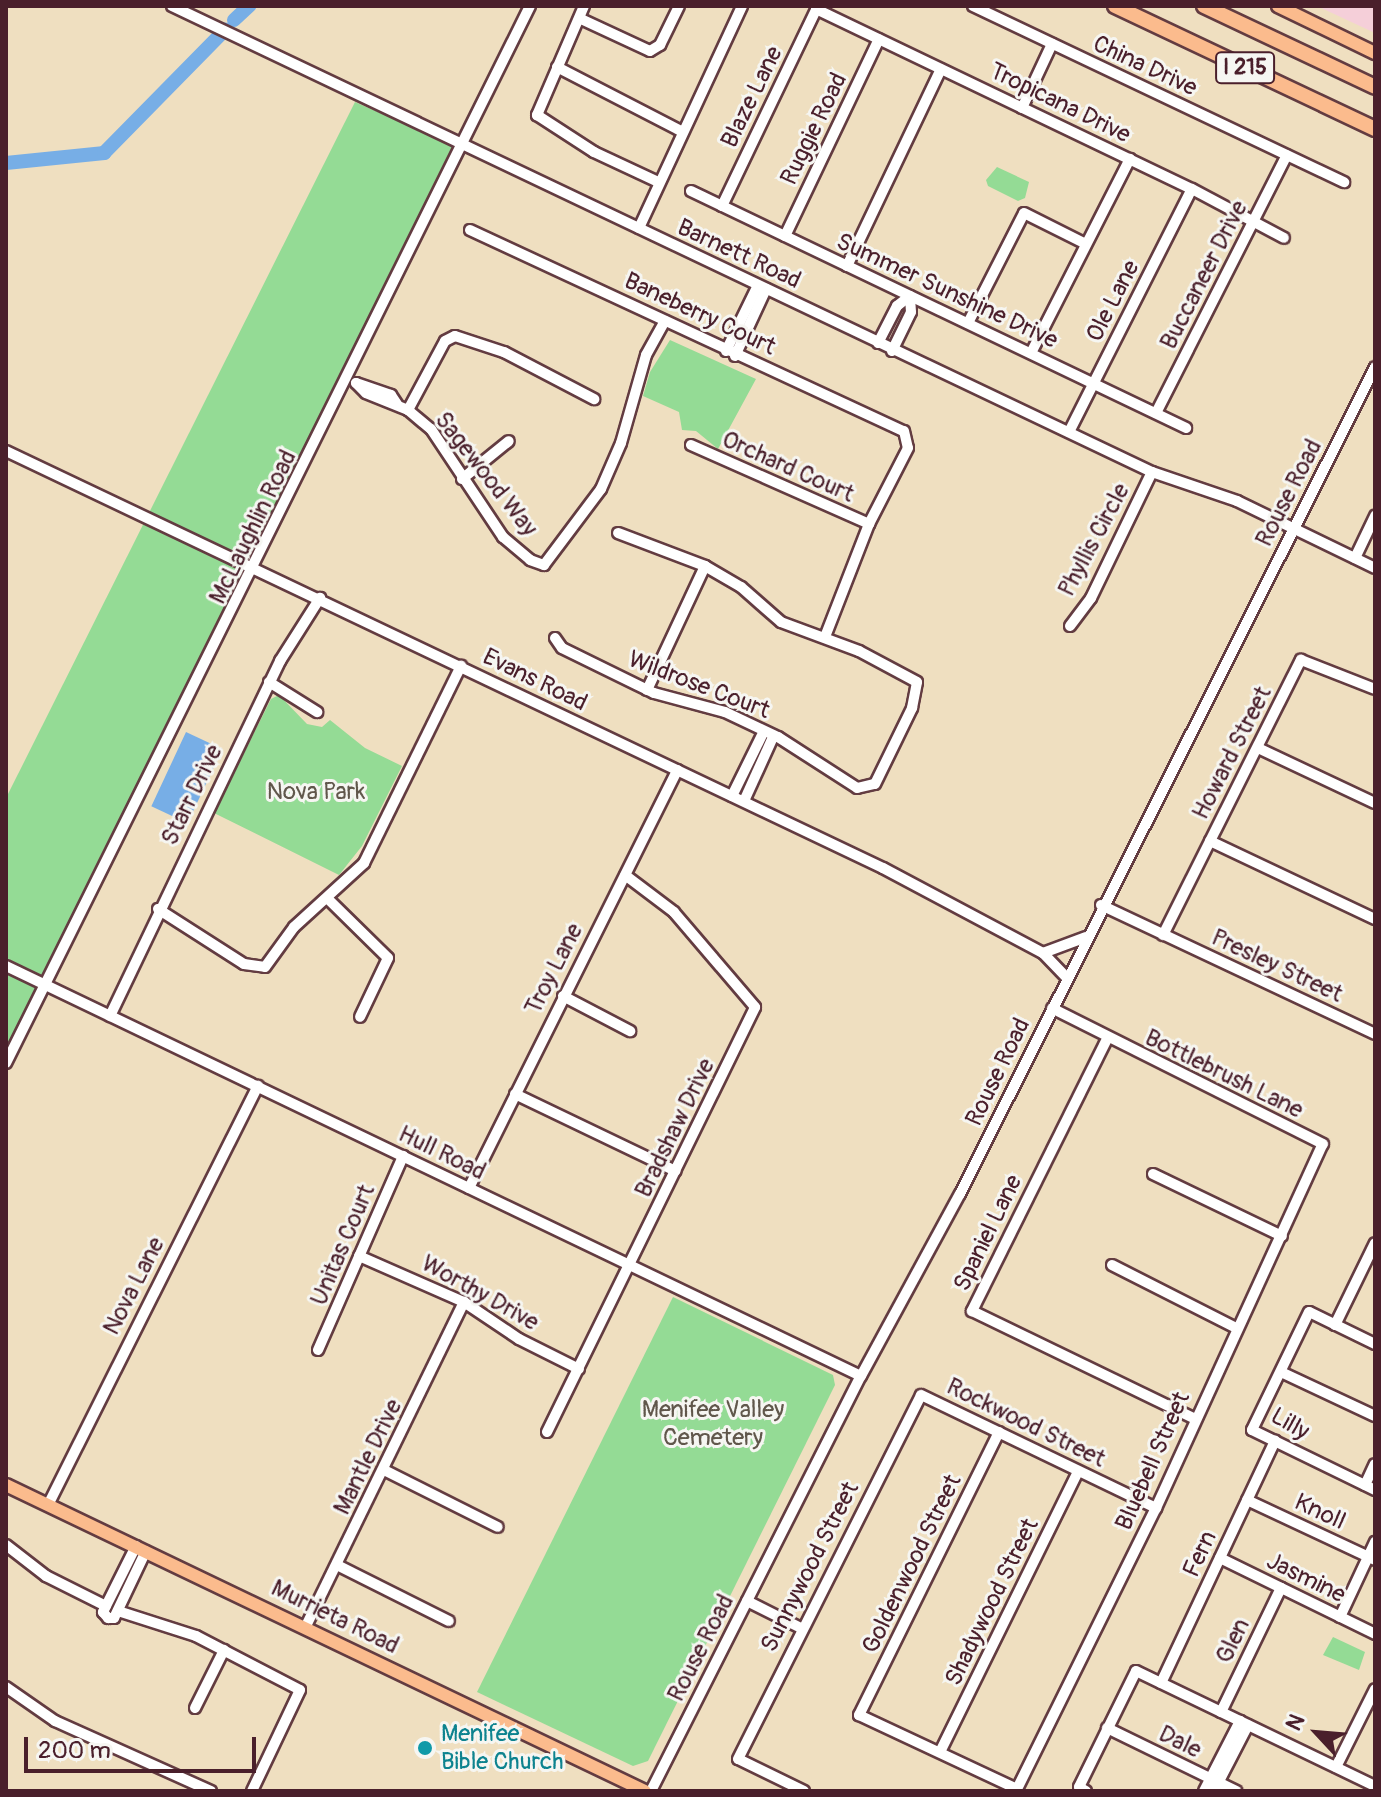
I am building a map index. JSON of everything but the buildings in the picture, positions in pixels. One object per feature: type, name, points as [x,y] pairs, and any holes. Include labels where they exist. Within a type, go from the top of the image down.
[{"type":"highway","name":"I 215","points":[[1115,6],[1375,129]]},
{"type":"highway","name":"I 215","points":[[1204,6],[1375,87]]},
{"type":"main road","points":[[1278,6],[1375,53]]},
{"type":"main road","name":"Murrieta Road","points":[[6,1485],[645,1791]]},
{"type":"street","name":"Barnett Road","points":[[172,6],[892,351],[1152,472],[1237,501],[1375,568]]},
{"type":"street","name":"McLaughlin Road","points":[[6,1063],[352,381],[530,6]]},
{"type":"street","points":[[584,6],[581,19],[537,108],[540,121],[656,181]]},
{"type":"street","points":[[581,19],[650,51],[660,45],[679,6]]},
{"type":"street","points":[[639,228],[656,181],[742,6]]},
{"type":"street","name":"China Drive","points":[[973,6],[1344,182]]},
{"type":"street","name":"Tropicana Drive","points":[[817,8],[1192,189],[1284,238]]},
{"type":"street","name":"Blaze Lane","points":[[722,206],[817,8]]},
{"type":"street","name":"Ruggie Road","points":[[785,236],[879,39]]},
{"type":"street","points":[[1022,108],[1052,44]]},
{"type":"street","points":[[557,67],[681,131]]},
{"type":"street","points":[[847,266],[941,69]]},
{"type":"street","name":"Buccaneer Drive","points":[[1156,413],[1287,155]]},
{"type":"street","points":[[1031,353],[1130,159]]},
{"type":"street","name":"Ole Lane","points":[[1069,432],[1192,189]]},
{"type":"street","name":"Summer Sunshine Drive","points":[[691,191],[1186,428]]},
{"type":"street","points":[[968,323],[1024,213],[1086,244]]},
{"type":"street","name":"Baneberry Court","points":[[470,230],[904,431],[908,439],[869,524]]},
{"type":"street","points":[[731,353],[762,287]]},
{"type":"street","points":[[878,343],[897,306],[910,296]]},
{"type":"street","points":[[892,351],[911,312],[910,296]]},
{"type":"street","name":"Sagewood Way","points":[[352,381],[391,395],[397,404],[431,429],[503,537],[530,560],[544,565],[601,489],[621,443],[646,355],[665,321]]},
{"type":"street","points":[[408,410],[445,341],[455,336],[504,352],[594,399]]},
{"type":"street","name":"Rouse Road","points":[[651,1791],[1052,1008],[1101,905],[1375,367]]},
{"type":"street","points":[[462,479],[509,441]]},
{"type":"street","name":"Orchard Court","points":[[691,445],[869,524]]},
{"type":"street","name":"Evans Road","points":[[6,451],[744,801],[1043,953],[1067,978]]},
{"type":"street","name":"Phyllis Circle","points":[[1070,626],[1091,598],[1152,472]]},
{"type":"street","points":[[1355,558],[1375,516]]},
{"type":"street","points":[[618,533],[705,566],[741,587],[781,622],[825,637],[869,524]]},
{"type":"street","points":[[647,690],[705,566]]},
{"type":"street","name":"Starr Drive","points":[[110,1016],[158,909],[269,682],[320,598]]},
{"type":"street","name":"Wildrose Court","points":[[555,638],[562,648],[647,690],[725,712],[769,733],[835,777],[871,788],[912,708],[917,682],[825,637]]},
{"type":"street","name":"Howard Street","points":[[1163,935],[1301,660],[1314,661],[1375,689]]},
{"type":"street","points":[[158,909],[255,969],[265,967],[294,927],[364,863],[461,666]]},
{"type":"street","points":[[269,682],[317,712]]},
{"type":"street","points":[[732,796],[769,733]]},
{"type":"street","points":[[744,801],[769,733]]},
{"type":"street","points":[[1258,748],[1375,803]]},
{"type":"street","name":"Troy Lane","points":[[469,1188],[677,770]]},
{"type":"street","points":[[1210,841],[1375,919]]},
{"type":"street","name":"Bradshaw Drive","points":[[547,1432],[755,1007],[674,912],[625,875]]},
{"type":"street","points":[[328,899],[388,958],[360,1017]]},
{"type":"street","name":"Presley Street","points":[[1101,905],[1375,1034]]},
{"type":"street","points":[[1043,953],[1086,937]]},
{"type":"street","name":"Hull Road","points":[[6,966],[861,1376]]},
{"type":"street","points":[[563,996],[630,1031]]},
{"type":"street","name":"Bottlebrush Lane","points":[[1052,1008],[1107,1039],[1323,1144]]},
{"type":"street","name":"Spaniel Lane","points":[[1107,1039],[972,1311],[1193,1418]]},
{"type":"street","name":"Nova Lane","points":[[48,1505],[258,1086]]},
{"type":"street","points":[[515,1094],[676,1171]]},
{"type":"street","name":"Bluebell Street","points":[[1016,1790],[1156,1508],[1193,1418],[1323,1144]]},
{"type":"street","name":"Unitas Court","points":[[318,1350],[403,1156]]},
{"type":"street","points":[[1153,1174],[1282,1236]]},
{"type":"street","points":[[1375,1243],[1335,1325],[1375,1344]]},
{"type":"street","name":"Worthy Drive","points":[[359,1256],[464,1302],[519,1339],[579,1369]]},
{"type":"street","points":[[1112,1265],[1236,1328]]},
{"type":"street","points":[[1364,1268],[1375,1273]]},
{"type":"street","name":"Mantle Drive","points":[[305,1628],[464,1302]]},
{"type":"street","name":"Lilly","points":[[1335,1325],[1309,1312],[1252,1430],[1370,1488]]},
{"type":"street","points":[[1281,1372],[1375,1416]]},
{"type":"street","name":"Rockwood Street","points":[[921,1395],[1156,1508]]},
{"type":"street","name":"Sunnywood Street","points":[[804,1791],[738,1759],[801,1628],[921,1395]]},
{"type":"street","name":"Goldenwood Street","points":[[941,1750],[859,1715],[999,1432]]},
{"type":"street","name":"Fern","points":[[1161,1683],[1275,1441]]},
{"type":"street","points":[[1370,1488],[1375,1464]]},
{"type":"street","points":[[384,1470],[498,1527]]},
{"type":"street","name":"Shadywood Street","points":[[941,1750],[1078,1472]]},
{"type":"street","name":"Knoll","points":[[1247,1500],[1372,1559]]},
{"type":"street","points":[[1340,1617],[1372,1559],[1375,1542]]},
{"type":"street","points":[[6,1545],[46,1576],[106,1606]]},
{"type":"street","points":[[141,1549],[118,1611],[108,1618],[106,1606],[141,1549]]},
{"type":"street","name":"Jasmine","points":[[1220,1558],[1375,1634]]},
{"type":"street","points":[[337,1565],[449,1621]]},
{"type":"street","name":"Glen","points":[[1221,1712],[1281,1588]]},
{"type":"street","points":[[747,1601],[801,1628]]},
{"type":"street","points":[[118,1611],[224,1650],[300,1690],[252,1791]]},
{"type":"street","points":[[195,1708],[224,1650]]},
{"type":"street","points":[[1082,1789],[1107,1728],[1136,1671],[1375,1786]]},
{"type":"street","points":[[6,1687],[55,1721],[211,1791]]},
{"type":"street","points":[[1336,1767],[1375,1689]]},
{"type":"street","points":[[1204,1791],[1214,1784],[1244,1723]]},
{"type":"street","name":"Dale","points":[[1107,1728],[1214,1784],[1236,1791]]},
{"type":"street","points":[[941,1750],[1016,1790]]},
{"type":"shaded area","points":[[1317,6],[1375,6],[1375,33]]},
{"type":"green space","points":[[355,102],[458,147],[6,1051],[6,798]]},
{"type":"green space","points":[[997,167],[1029,182],[1025,198],[1018,201],[988,186],[986,180]]},
{"type":"green space","points":[[670,340],[756,379],[718,449],[696,431],[682,430],[679,412],[643,396],[650,372]]},
{"type":"green space","name":"Nova Park","points":[[279,695],[307,724],[322,727],[330,720],[365,748],[402,766],[362,846],[339,875],[214,813],[271,699]]},
{"type":"green space","name":"Menifee Valley Cemetery","points":[[673,1297],[833,1375],[835,1385],[648,1761],[633,1766],[477,1692]]},
{"type":"green space","points":[[1333,1637],[1365,1652],[1359,1670],[1323,1655]]},
{"type":"water","points":[[186,732],[222,749],[188,823],[151,806]]},
{"type":"waterway","points":[[234,20],[249,6]]},
{"type":"waterway","points":[[6,163],[104,153],[225,30]]},
{"type":"place","name":"Menifee Bible Church","points":[[425,1748]]}]
